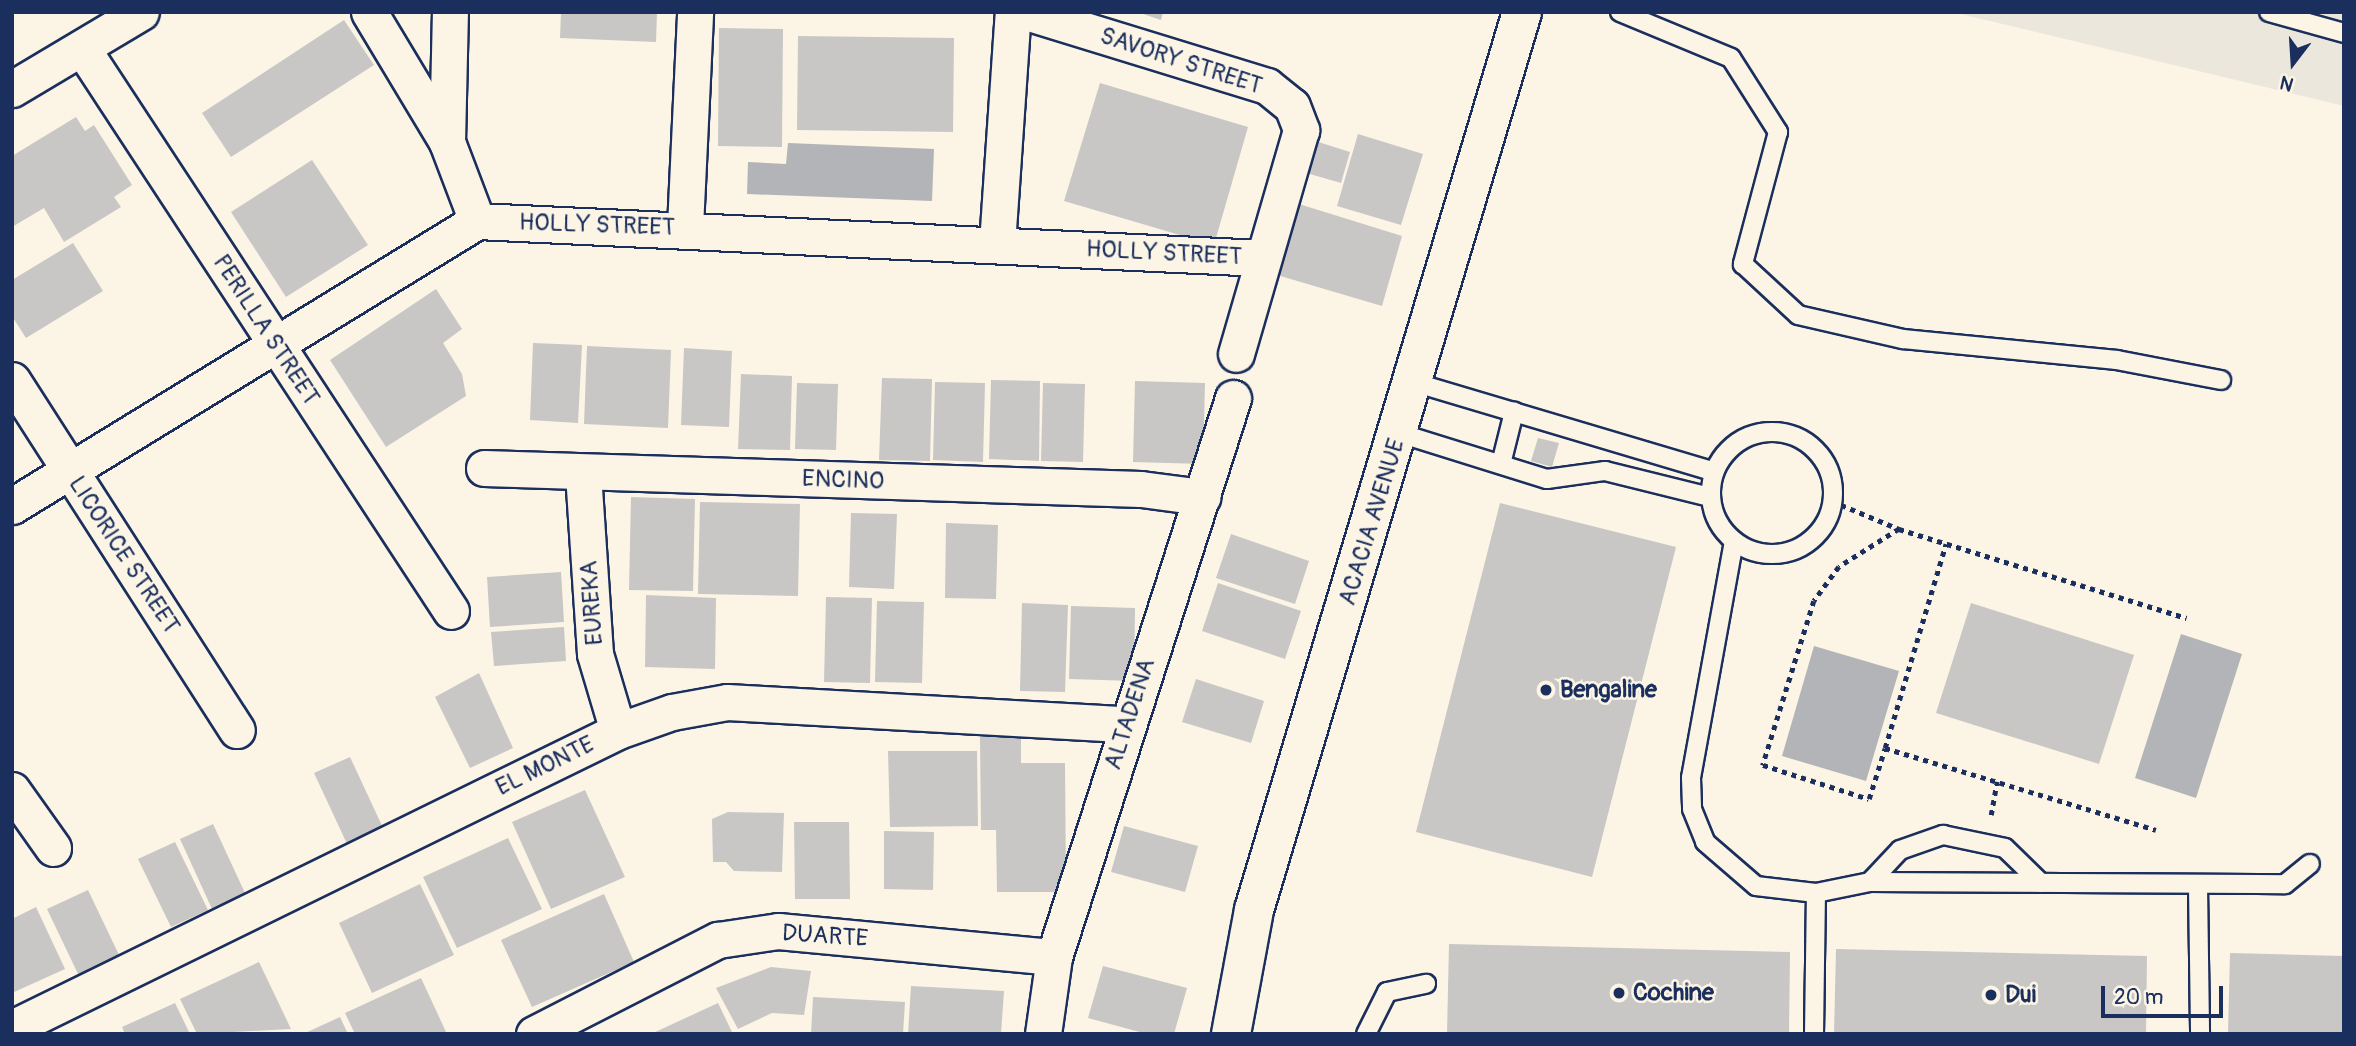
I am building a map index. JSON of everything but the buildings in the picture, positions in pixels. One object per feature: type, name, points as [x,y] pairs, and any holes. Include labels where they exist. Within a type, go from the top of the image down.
[{"type":"street","points":[[12,89],[141,12]]},
{"type":"street","points":[[12,506],[477,221],[447,142],[369,12]]},
{"type":"street","points":[[447,142],[450,12]]},
{"type":"street","points":[[685,227],[695,12]]},
{"type":"street","points":[[997,244],[1013,12]]},
{"type":"street","name":"SAVORY STREET","points":[[1026,12],[1267,86],[1292,107],[1301,130],[1262,258]]},
{"type":"street","name":"ACACIA AVENUE","points":[[1231,1034],[1254,910],[1399,433],[1522,12]]},
{"type":"street","name":"PERILLA STREET","points":[[82,48],[451,611]]},
{"type":"street","name":"HOLLY STREET","points":[[477,221],[685,227],[1262,258]]},
{"type":"street","points":[[1236,354],[1262,258]]},
{"type":"street","name":"LICORICE STREET","points":[[12,380],[237,730]]},
{"type":"street","name":"ALTADENA","points":[[1043,1034],[1054,957],[1126,724],[1233,398]]},
{"type":"street","name":"ENCINO","points":[[484,468],[1141,489],[1202,497]]},
{"type":"street","name":"EUREKA","points":[[583,472],[595,654],[618,731]]},
{"type":"street","name":"EL MONTE","points":[[12,1028],[618,731],[727,702],[1126,724]]},
{"type":"street","points":[[12,790],[53,848]]},
{"type":"street","name":"DUARTE","points":[[534,1034],[718,940],[778,931],[1054,957]]},
{"type":"lane","points":[[1620,12],[1731,58],[1778,132],[1743,264],[1798,315],[1903,339],[2117,360],[2221,380]]},
{"type":"lane","points":[[2269,12],[2344,33]]},
{"type":"lane","points":[[1413,382],[1714,472]]},
{"type":"lane","points":[[1501,464],[1514,412]]},
{"type":"lane","points":[[1399,433],[1560,481],[1605,471],[1710,497]]},
{"type":"lane","points":[[1786,433],[1823,459],[1832,502],[1824,526],[1806,544],[1783,553],[1757,552],[1734,541],[1718,522],[1710,497],[1714,472],[1743,439],[1786,433]]},
{"type":"lane","points":[[1734,541],[1691,778],[1692,809],[1705,842],[1737,873],[1756,886],[1816,893],[1870,882],[2198,886],[2285,884],[2310,864]]},
{"type":"lane","points":[[1870,882],[1900,850],[1921,840],[1943,835],[1987,840],[2021,860],[2041,883]]},
{"type":"lane","points":[[2198,886],[2200,1034]]},
{"type":"lane","points":[[1814,1034],[1816,893]]},
{"type":"lane","points":[[1366,1034],[1387,992],[1426,984]]},
{"type":"path","points":[[1832,502],[1899,530],[2187,618]]},
{"type":"path","points":[[1899,530],[1839,567],[1814,601],[1763,765],[1870,799],[1946,544]]},
{"type":"path","points":[[1885,748],[2155,830]]},
{"type":"path","points":[[1987,840],[1997,782]]},
{"type":"shaded area","points":[[1954,12],[2344,12],[2344,106],[1969,16]]},
{"type":"shaded area","points":[[788,143],[934,149],[932,201],[747,194],[748,162],[786,164]]},
{"type":"shaded area","points":[[2181,634],[2242,654],[2196,798],[2135,778]]},
{"type":"shaded area","points":[[1814,646],[1899,671],[1866,781],[1782,756]]},
{"type":"place","name":"Bengaline","points":[[1546,690]]},
{"type":"place","name":"Cochine","points":[[1619,993]]},
{"type":"place","name":"Dui","points":[[1991,995]]}]
